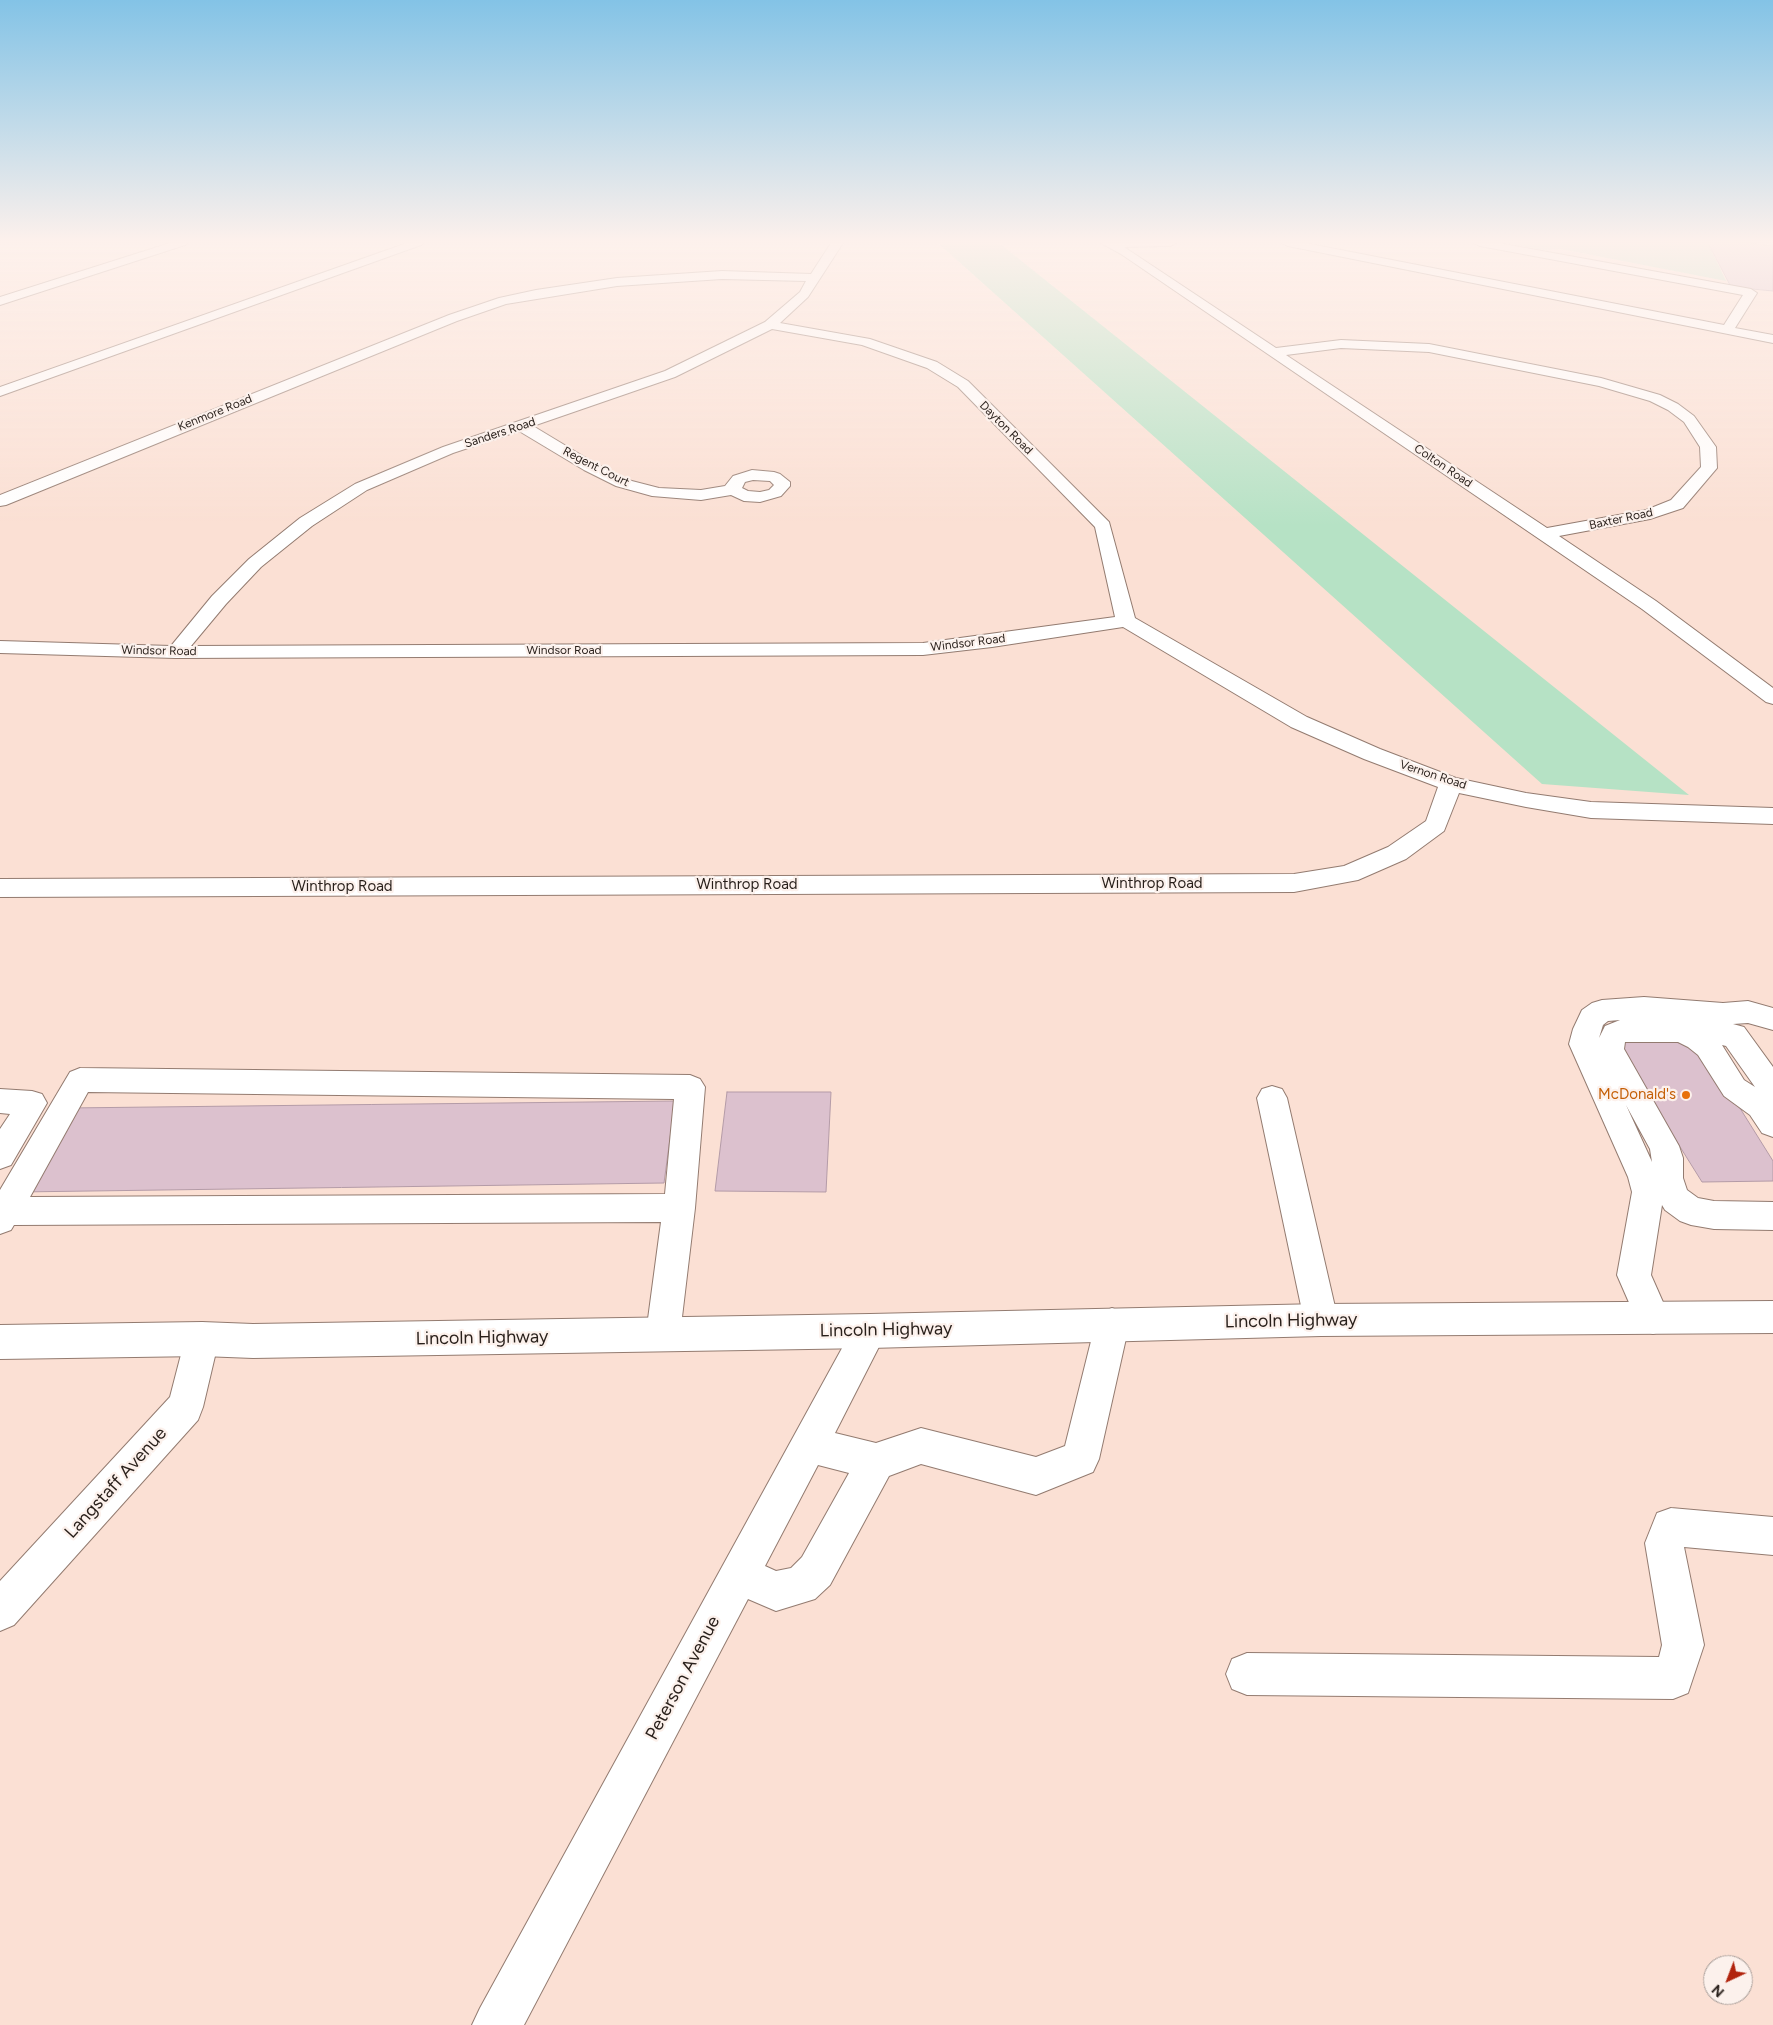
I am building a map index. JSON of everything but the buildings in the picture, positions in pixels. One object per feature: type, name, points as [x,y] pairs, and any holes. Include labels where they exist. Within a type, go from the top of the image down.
[{"type":"street","points":[[0,392],[153,338]]},
{"type":"street","name":"Kenmore Road","points":[[0,501],[404,338]]},
{"type":"street","name":"Sanders Road","points":[[176,652],[220,600],[255,563],[306,522],[369,483],[448,450],[670,374],[744,338]]},
{"type":"street","name":"Dayton Road","points":[[840,338],[865,342],[932,365],[963,384],[1103,526],[1126,621]]},
{"type":"street","name":"Colton Road","points":[[1252,338],[1649,605],[1773,698]]},
{"type":"street","name":"Baxter Road","points":[[1274,352],[1341,344],[1429,348],[1601,382],[1655,398],[1673,407],[1688,419],[1708,447],[1710,468],[1677,504],[1650,514],[1544,534]]},
{"type":"street","name":"Regent Court","points":[[522,426],[590,467],[622,483],[658,493],[701,495],[734,490]]},
{"type":"street","name":"Windsor Road","points":[[0,647],[176,652],[923,648],[992,641],[1126,621]]},
{"type":"street","name":"Vernon Road","points":[[1126,621],[1299,722],[1372,754],[1450,784],[1526,800],[1590,810],[1773,816]]},
{"type":"street","name":"Winthrop Road","points":[[0,888],[1294,884],[1349,874],[1397,853],[1436,825],[1450,784]]},
{"type":"street","points":[[1773,1019],[1748,1012],[1723,1014],[1644,1008],[1602,1011],[1592,1018],[1583,1044],[1644,1177],[1670,1192],[1676,1200],[1691,1211],[1714,1215],[1773,1216]]},
{"type":"street","points":[[1736,1013],[1773,1060]]},
{"type":"street","points":[[1653,1318],[1634,1275],[1647,1209],[1668,1158],[1664,1146],[1610,1050],[1611,1041],[1615,1034],[1624,1030],[1734,1034],[1773,1089]]},
{"type":"street","points":[[1682,1031],[1708,1047],[1734,1088],[1760,1106],[1773,1124]]},
{"type":"street","points":[[3,1215],[80,1080],[690,1087],[679,1208],[663,1334]]},
{"type":"street","points":[[1272,1098],[1321,1320]]},
{"type":"street","points":[[0,1101],[32,1103],[0,1156]]},
{"type":"street","points":[[3,1215],[679,1208]]},
{"type":"street","name":"Lincoln Highway","points":[[0,1342],[202,1339],[253,1342],[870,1331],[1321,1320],[1773,1317]]},
{"type":"street","points":[[809,1444],[876,1462],[920,1446],[1036,1476],[1080,1459],[1112,1325]]},
{"type":"street","name":"Peterson Avenue","points":[[497,2025],[870,1331]]},
{"type":"street","name":"Langstaff Avenue","points":[[0,1611],[185,1407],[202,1339]]},
{"type":"street","points":[[739,1575],[776,1591],[801,1585],[816,1571],[876,1462]]},
{"type":"street","points":[[1247,1674],[1673,1678],[1683,1645],[1664,1543],[1670,1527],[1773,1536]]},
{"type":"green space","points":[[1044,338],[1117,338],[1689,795],[1542,784]]},
{"type":"place","name":"McDonald's","points":[[1686,1095]]}]
